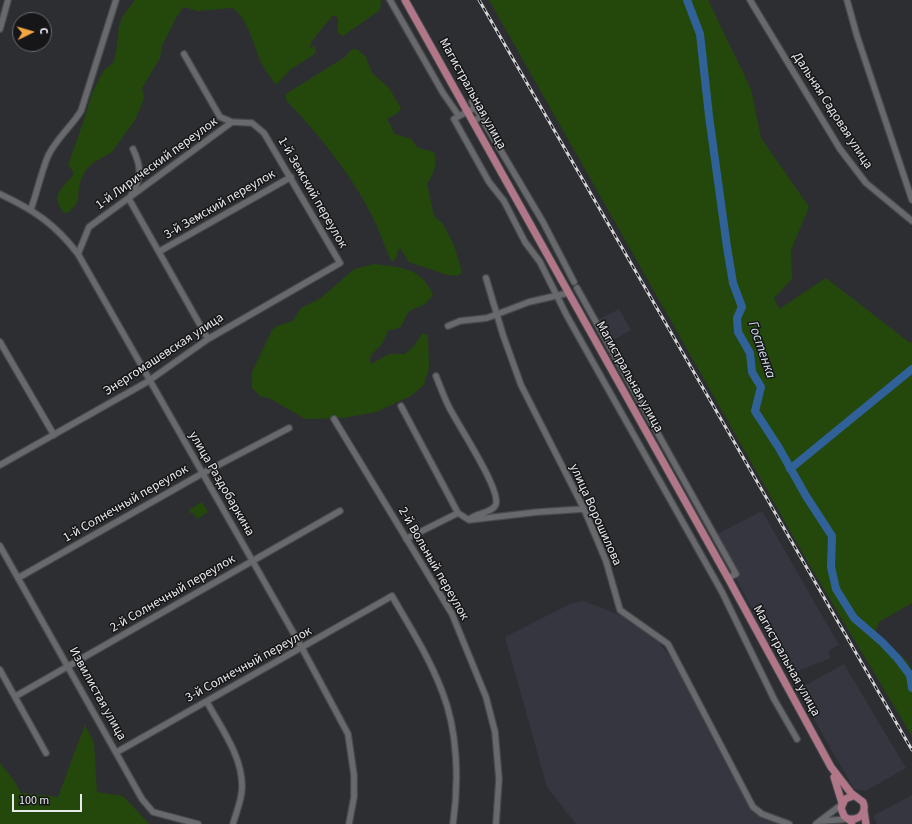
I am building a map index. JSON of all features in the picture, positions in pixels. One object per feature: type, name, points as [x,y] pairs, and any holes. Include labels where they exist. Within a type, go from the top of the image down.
[{"type":"main road","name":"Магистральная улица","points":[[405,0],[728,578],[831,767],[853,796],[862,800],[864,804],[866,824]]},
{"type":"main road","name":"Магистральная улица","points":[[831,767],[839,789],[842,813],[851,821]]},
{"type":"main road","points":[[842,804],[847,798],[853,796]]},
{"type":"main road","points":[[851,821],[859,818],[864,811]]},
{"type":"street","points":[[0,29],[8,0]]},
{"type":"street","points":[[31,209],[48,156],[58,138],[71,126],[81,111],[116,0]]},
{"type":"street","points":[[390,0],[443,93],[459,116]]},
{"type":"street","name":"Дальняя Садовая улица","points":[[750,0],[840,149],[866,183],[912,221]]},
{"type":"street","points":[[847,0],[857,36],[912,200]]},
{"type":"street","points":[[184,54],[220,117],[232,122]]},
{"type":"street","points":[[472,102],[543,222],[576,285],[736,574],[728,578]]},
{"type":"street","points":[[475,108],[454,119],[489,182],[504,201],[526,242],[540,262],[566,316],[720,590],[774,699],[798,739]]},
{"type":"street","points":[[473,121],[481,117]]},
{"type":"street","name":"1-й Лирический переулок","points":[[78,254],[89,228],[232,122],[252,122],[264,133]]},
{"type":"street","name":"1-й Земский переулок","points":[[264,133],[340,263]]},
{"type":"street","points":[[133,149],[139,162],[140,171],[138,185],[129,199],[160,251],[208,339]]},
{"type":"street","name":"3-й Земский переулок","points":[[160,251],[291,177]]},
{"type":"street","name":"улица Раздобаркина","points":[[0,194],[31,209],[57,229],[78,254],[302,648],[348,734],[354,775],[354,797],[349,824]]},
{"type":"street","name":"Энергомашевская улица","points":[[0,465],[149,380],[208,339],[340,263]]},
{"type":"street","name":"улица Ворошилова","points":[[486,278],[503,335],[521,385],[584,509],[606,562],[620,610],[668,644],[753,807],[762,814],[789,824]]},
{"type":"street","points":[[448,326],[460,321],[498,316],[529,302],[568,293]]},
{"type":"street","points":[[0,342],[54,435]]},
{"type":"street","points":[[436,376],[449,407],[483,466],[495,494],[496,504],[493,509],[473,516],[470,520]]},
{"type":"street","points":[[401,406],[458,513],[470,520],[584,509]]},
{"type":"street","name":"2-й Вольный переулок","points":[[334,419],[452,614],[486,697],[496,740],[499,778],[496,824]]},
{"type":"street","name":"1-й Солнечный переулок","points":[[18,578],[203,473],[289,428]]},
{"type":"street","name":"2-й Солнечный переулок","points":[[16,696],[340,511]]},
{"type":"street","points":[[406,539],[458,513]]},
{"type":"street","name":"Извилистая улица","points":[[0,546],[69,666],[142,798],[153,812],[198,824]]},
{"type":"street","name":"3-й Солнечный переулок","points":[[117,752],[392,596],[428,659],[443,693],[451,727],[456,766],[456,803],[453,824]]},
{"type":"street","points":[[0,670],[16,696],[46,753]]},
{"type":"street","points":[[207,702],[231,746],[241,769],[242,789],[233,824]]},
{"type":"street","points":[[819,823],[842,804]]},
{"type":"street","points":[[819,823],[851,821]]},
{"type":"shaded area","points":[[619,309],[631,330],[610,342],[597,320]]},
{"type":"shaded area","points":[[762,511],[839,645],[828,651],[831,658],[790,674],[778,651],[771,644],[713,536]]},
{"type":"shaded area","points":[[584,601],[647,626],[682,673],[693,692],[753,812],[786,824],[576,824],[547,787],[505,637],[572,603]]},
{"type":"shaded area","points":[[844,664],[906,768],[866,791],[854,789],[797,690]]},
{"type":"shaded area","points":[[912,795],[912,824],[877,824],[873,816]]},
{"type":"green space","points":[[135,0],[381,0],[380,10],[343,36],[338,33],[338,18],[333,15],[311,42],[310,48],[315,46],[316,52],[291,69],[276,85],[261,62],[250,32],[242,17],[237,12],[232,8],[198,11],[183,7],[162,46],[160,58],[142,88],[144,99],[135,120],[112,152],[93,163],[85,171],[80,182],[77,203],[69,212],[64,213],[59,206],[58,195],[74,173],[68,165],[92,93],[104,70],[113,63],[116,53],[119,26],[123,16]]},
{"type":"green space","points":[[489,0],[708,0],[751,89],[761,138],[809,207],[791,250],[792,279],[774,298],[779,309],[826,278],[910,343],[912,342],[912,603],[879,622],[876,630],[884,641],[905,659],[912,670],[912,736],[809,564]]},
{"type":"green space","points":[[352,49],[357,49],[366,57],[372,73],[389,88],[401,108],[398,113],[387,119],[395,134],[411,139],[418,148],[434,152],[436,160],[435,168],[427,184],[434,216],[443,224],[454,245],[462,272],[458,276],[447,275],[409,262],[400,248],[397,252],[397,257],[392,262],[367,205],[347,173],[324,143],[286,100],[286,94],[345,57]]},
{"type":"green space","points":[[375,264],[410,270],[423,279],[433,295],[425,304],[409,311],[400,328],[389,330],[382,343],[370,358],[371,364],[389,354],[405,354],[413,347],[423,333],[428,335],[429,367],[424,385],[411,396],[376,412],[343,418],[305,419],[271,399],[260,396],[252,388],[252,372],[272,330],[277,326],[293,321],[301,308],[321,298],[354,269]]},
{"type":"green space","points":[[202,502],[208,512],[197,519],[193,513],[190,513],[189,510]]},
{"type":"green space","points":[[85,725],[94,743],[97,792],[123,796],[149,824],[0,824],[0,763],[15,782],[21,793],[58,797]]},
{"type":"waterway","name":"Гостенка","points":[[687,0],[700,34],[709,116],[727,247],[733,283],[742,307],[737,318],[738,332],[750,353],[752,372],[761,387],[755,411],[832,536],[831,567],[836,589],[854,618],[882,642],[898,659],[910,675],[912,688]]},
{"type":"waterway","points":[[790,469],[912,369]]},
{"type":"railway","points":[[479,0],[912,750]]}]
